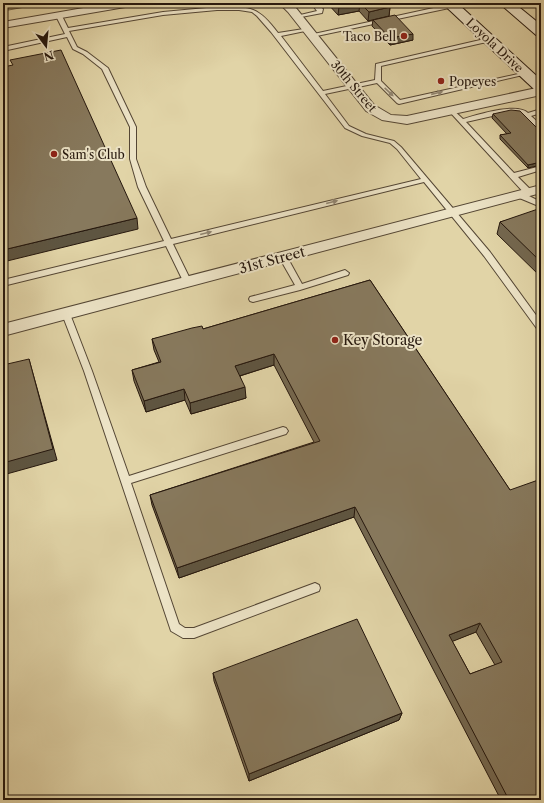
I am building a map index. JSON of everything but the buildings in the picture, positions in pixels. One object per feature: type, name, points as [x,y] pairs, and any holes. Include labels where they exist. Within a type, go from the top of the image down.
[{"type":"main road","points":[[506,3],[538,27]]},
{"type":"main road","name":"Loyola Drive","points":[[451,5],[541,88]]},
{"type":"street","points":[[3,25],[131,3]]},
{"type":"street","name":"30th Street","points":[[284,3],[298,17],[370,108],[381,117],[392,120],[406,120],[541,91]]},
{"type":"street","name":"31st Street","points":[[3,330],[188,283],[530,192]]},
{"type":"lane","points":[[298,17],[320,12],[314,3]]},
{"type":"lane","points":[[3,48],[67,32],[169,10],[226,4],[253,11],[263,19],[277,35],[347,127],[364,135],[392,142],[399,148],[487,254],[541,328]]},
{"type":"lane","points":[[277,35],[310,32],[451,5]]},
{"type":"lane","points":[[59,16],[74,48],[85,52],[105,68],[133,127],[133,160],[142,187],[188,283]]},
{"type":"lane","points":[[489,40],[378,65],[378,81],[399,102],[525,73]]},
{"type":"lane","points":[[321,93],[378,81]]},
{"type":"lane","points":[[451,110],[541,205]]},
{"type":"lane","points":[[462,121],[510,110],[523,111],[541,128]]},
{"type":"lane","points":[[528,115],[541,111]]},
{"type":"lane","points":[[513,176],[541,168]]},
{"type":"lane","points":[[3,282],[425,180]]},
{"type":"lane","points":[[283,258],[300,287]]},
{"type":"lane","points":[[253,299],[300,287],[345,273]]},
{"type":"lane","points":[[66,314],[88,371],[175,627],[183,633],[194,633],[315,588]]},
{"type":"lane","points":[[126,481],[283,431]]},
{"type":"shaded area","points":[[3,3],[47,3],[3,11]]},
{"type":"place","name":"Taco Bell","points":[[404,36]]},
{"type":"place","name":"Popeyes","points":[[441,81]]},
{"type":"place","name":"Sam's Club","points":[[54,154]]},
{"type":"place","name":"Key Storage","points":[[335,340]]}]
